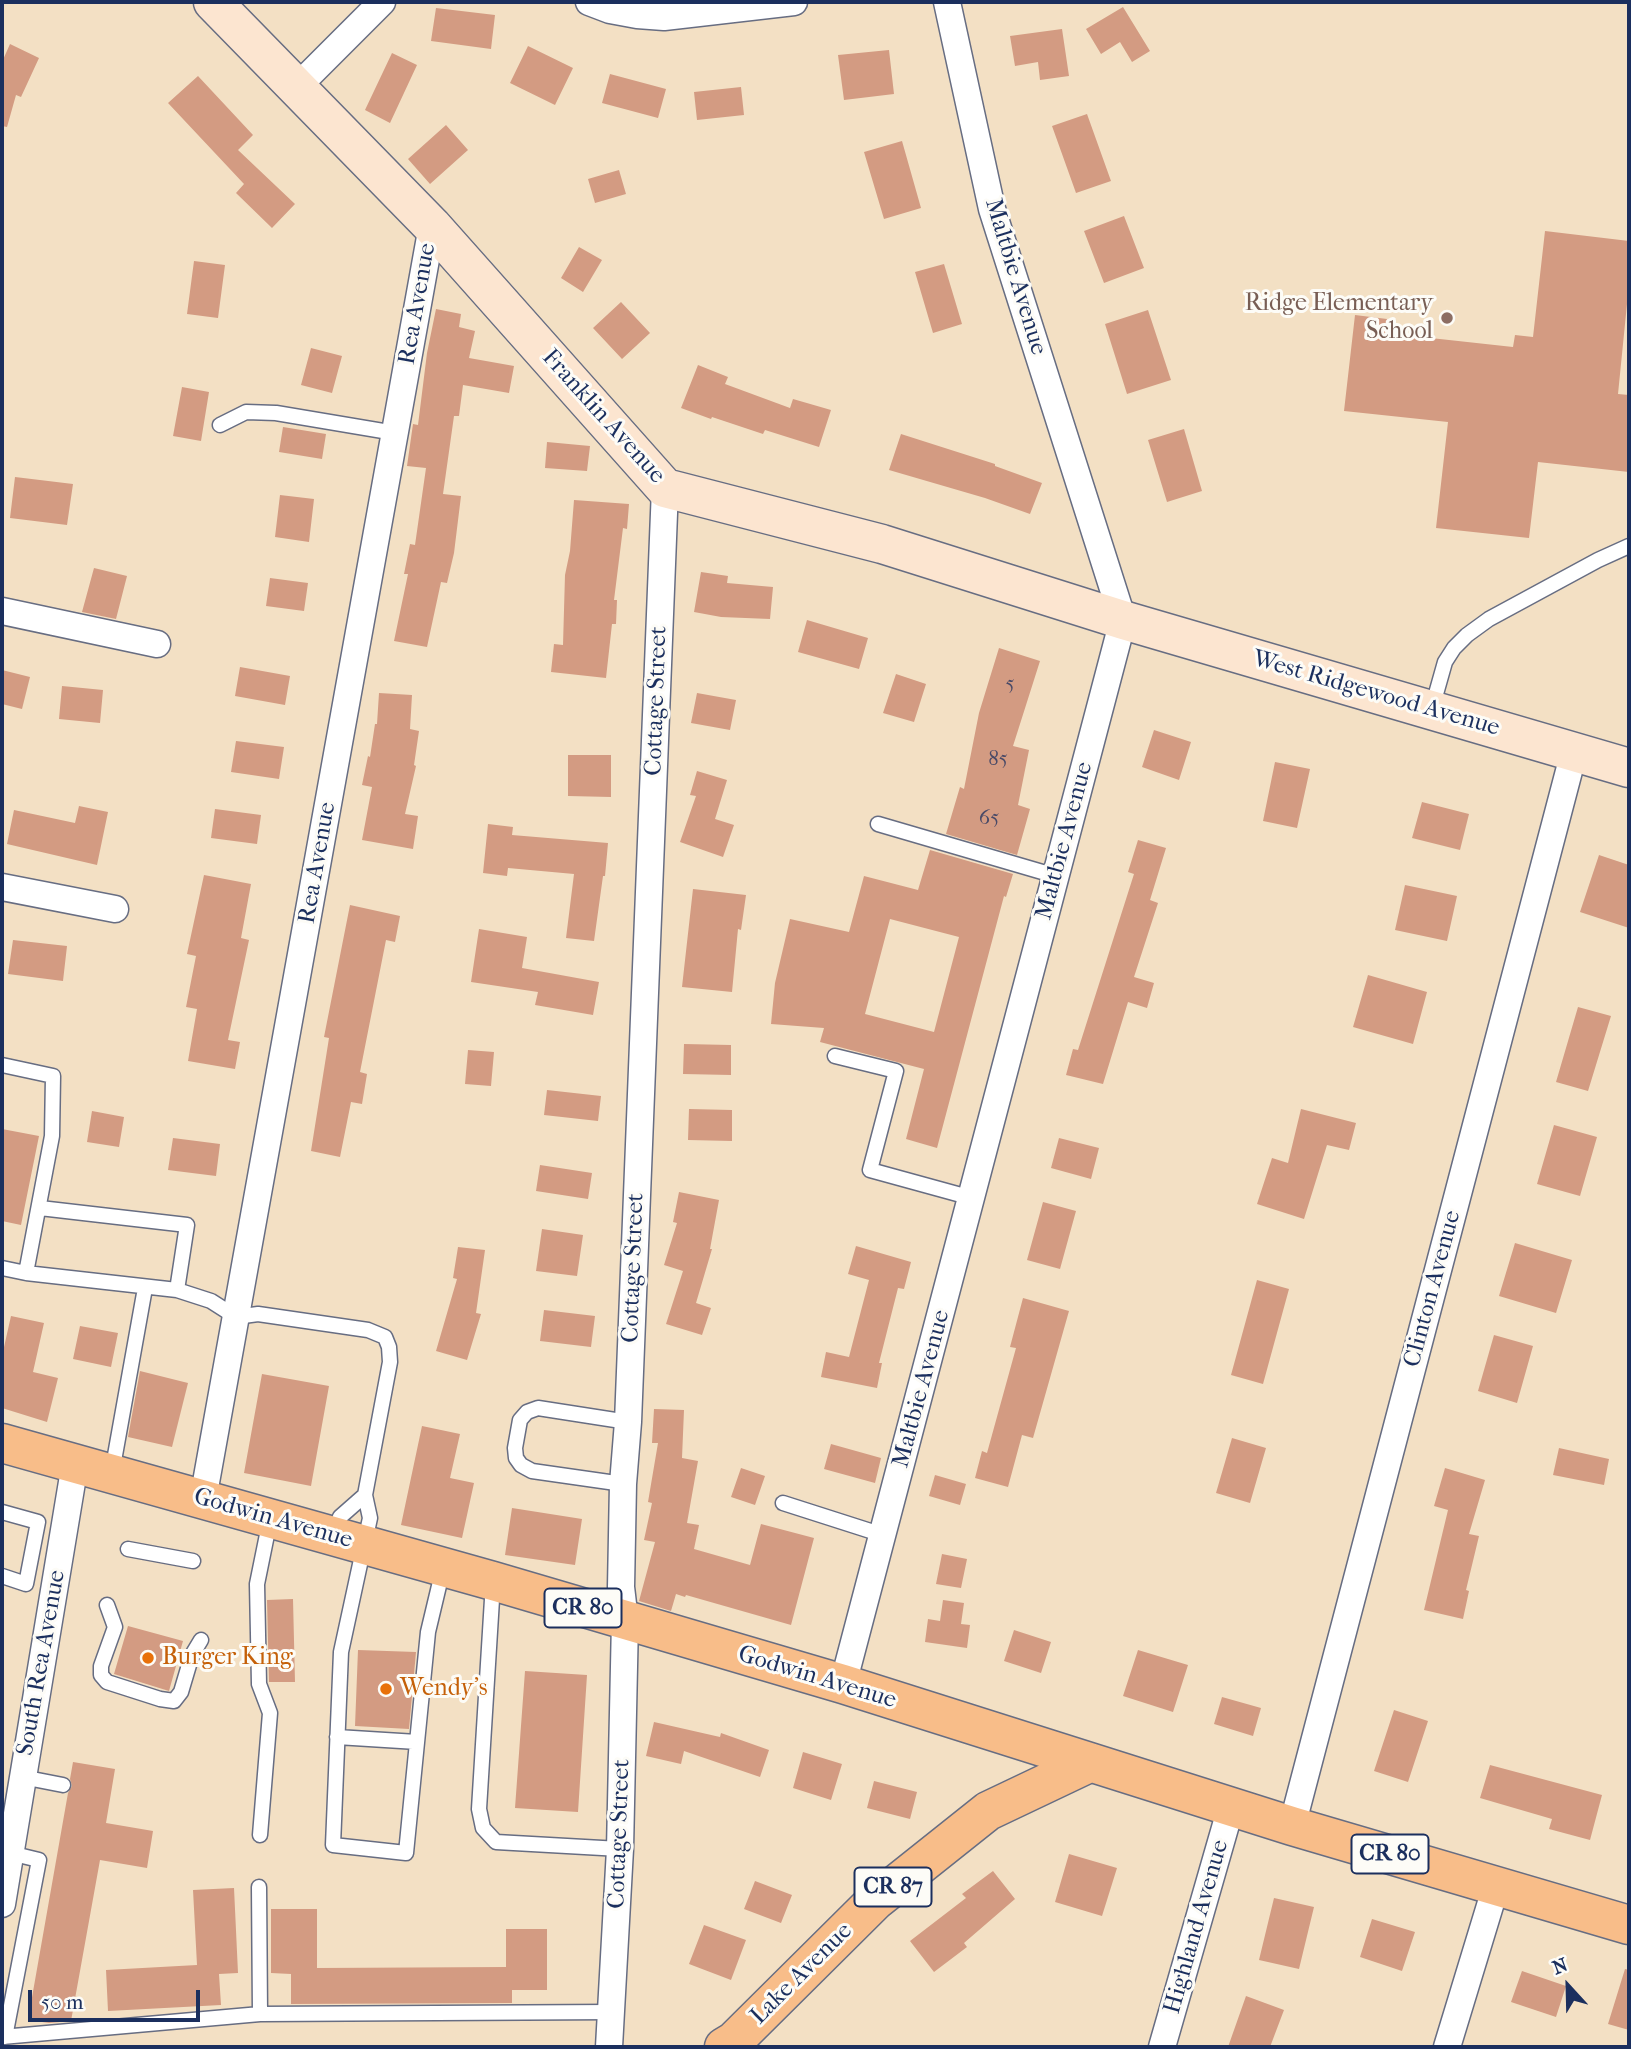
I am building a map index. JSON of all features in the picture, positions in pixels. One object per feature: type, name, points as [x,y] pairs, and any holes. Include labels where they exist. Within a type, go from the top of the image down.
[{"type":"main road","name":"Godwin Avenue","points":[[2,1443],[493,1581],[843,1684],[1292,1826],[1629,1925]]},
{"type":"main road","name":"Lake Avenue","points":[[724,2047],[734,2041],[874,1901],[988,1811],[1089,1763]]},
{"type":"street","name":"Franklin Avenue","points":[[213,2],[432,226],[665,488],[882,544],[1123,620]]},
{"type":"street","points":[[297,87],[382,2]]},
{"type":"street","points":[[589,2],[623,13],[664,17],[794,2]]},
{"type":"street","name":"Maltbie Avenue","points":[[843,1684],[1123,620],[992,209],[947,2]]},
{"type":"street","name":"Rea Avenue","points":[[204,1499],[432,226]]},
{"type":"street","name":"Cottage Street","points":[[609,2047],[620,1849],[625,1621],[621,1587],[623,1485],[628,1422],[665,488]]},
{"type":"street","points":[[2,611],[157,644]]},
{"type":"street","name":"West Ridgewood Avenue","points":[[1123,620],[1629,768]]},
{"type":"street","name":"Clinton Avenue","points":[[1292,1826],[1574,752]]},
{"type":"street","points":[[2,887],[115,909]]},
{"type":"street","name":"South Rea Avenue","points":[[2,1904],[75,1464]]},
{"type":"street","name":"Highland Avenue","points":[[1162,2047],[1231,1807]]},
{"type":"street","points":[[1447,2047],[1496,1886]]},
{"type":"lane","points":[[220,425],[246,412],[276,413],[395,433]]},
{"type":"lane","points":[[1432,710],[1445,662],[1467,635],[1510,608],[1629,546]]},
{"type":"lane","points":[[878,824],[1056,876]]},
{"type":"lane","points":[[835,1056],[896,1071],[870,1170],[972,1198]]},
{"type":"lane","points":[[2,1065],[53,1076],[52,1136],[26,1273]]},
{"type":"lane","points":[[40,1208],[187,1225],[177,1290]]},
{"type":"lane","points":[[2,1268],[177,1290],[211,1301],[236,1317],[257,1314],[369,1330],[384,1337],[389,1347],[390,1362],[365,1495],[370,1518],[349,1541]]},
{"type":"lane","points":[[112,1473],[145,1288]]},
{"type":"lane","points":[[623,1485],[532,1471],[521,1465],[516,1458],[515,1448],[520,1420],[527,1412],[538,1408],[628,1422]]},
{"type":"lane","points":[[365,1495],[340,1517],[349,1541],[341,1652],[333,1845],[406,1853],[428,1633],[443,1567]]},
{"type":"lane","points":[[783,1503],[883,1535]]},
{"type":"lane","points":[[2,1512],[38,1522],[26,1584],[2,1576]]},
{"type":"lane","points":[[260,1836],[270,1713],[259,1684],[257,1584],[270,1518]]},
{"type":"lane","points":[[34,1545],[60,1555]]},
{"type":"lane","points":[[128,1549],[192,1562]]},
{"type":"lane","points":[[493,1581],[479,1809],[483,1828],[496,1842],[620,1849]]},
{"type":"lane","points":[[107,1605],[115,1627],[101,1666],[101,1675],[107,1682],[159,1699],[174,1701],[181,1692],[192,1655],[201,1640]]},
{"type":"lane","points":[[337,1737],[417,1742]]},
{"type":"lane","points":[[22,1777],[63,1785]]},
{"type":"lane","points":[[10,1853],[39,1860],[4,2037],[260,2014],[612,2012]]},
{"type":"lane","points":[[259,1886],[260,2014]]},
{"type":"building","points":[[1123,7],[1150,51],[1132,62],[1120,42],[1101,54],[1086,29]]},
{"type":"building","points":[[436,8],[495,15],[491,49],[431,41]]},
{"type":"building","points":[[1062,29],[1069,76],[1040,80],[1038,62],[1015,66],[1010,36]]},
{"type":"building","points":[[10,44],[39,58],[21,97],[16,95],[7,127],[2,126],[2,62]]},
{"type":"building","points":[[528,46],[573,68],[555,105],[510,83]]},
{"type":"building","points":[[889,50],[894,94],[844,100],[838,55]]},
{"type":"building","points":[[392,53],[417,65],[390,123],[365,110]]},
{"type":"building","points":[[610,74],[666,89],[658,118],[602,103]]},
{"type":"building","points":[[198,76],[253,135],[238,150],[295,204],[272,228],[236,193],[244,184],[168,103]]},
{"type":"building","points":[[741,87],[744,115],[697,120],[694,92]]},
{"type":"building","points":[[1087,114],[1111,181],[1076,193],[1052,126]]},
{"type":"building","points":[[446,125],[468,150],[430,184],[408,159]]},
{"type":"building","points":[[902,141],[921,208],[884,219],[864,152]]},
{"type":"building","points":[[619,170],[626,194],[595,203],[588,179]]},
{"type":"building","points":[[1124,216],[1144,268],[1104,283],[1084,231]]},
{"type":"building","points":[[1545,231],[1629,241],[1629,284],[1618,394],[1629,395],[1629,472],[1538,462],[1529,538],[1436,528],[1448,422],[1344,411],[1355,315],[1387,319],[1385,333],[1513,347],[1515,335],[1533,337]]},
{"type":"building","points":[[579,247],[602,260],[583,292],[561,278]]},
{"type":"building","points":[[194,261],[225,265],[218,318],[187,314]]},
{"type":"building","points":[[944,264],[962,324],[933,333],[915,272]]},
{"type":"building","points":[[621,302],[650,333],[622,359],[593,328]]},
{"type":"building","points":[[436,309],[461,314],[459,327],[475,331],[469,358],[514,366],[509,393],[463,385],[459,416],[454,416],[443,494],[461,496],[454,553],[447,583],[441,582],[427,647],[394,641],[408,574],[404,574],[410,544],[415,545],[426,468],[407,466],[413,424],[418,425],[427,353]]},
{"type":"building","points":[[1148,310],[1171,380],[1127,394],[1105,324]]},
{"type":"building","points":[[311,348],[342,356],[332,393],[301,385]]},
{"type":"building","points":[[698,365],[728,377],[725,384],[790,408],[793,399],[831,410],[819,447],[765,430],[763,434],[681,408]]},
{"type":"building","points":[[182,387],[209,392],[201,441],[173,436]]},
{"type":"building","points":[[283,427],[326,434],[322,459],[279,452]]},
{"type":"building","points":[[1184,429],[1202,491],[1167,502],[1148,440]]},
{"type":"building","points":[[901,434],[995,464],[1042,483],[1030,514],[889,470]]},
{"type":"building","points":[[547,442],[590,446],[587,471],[545,468]]},
{"type":"building","points":[[15,477],[73,484],[67,525],[10,518]]},
{"type":"building","points":[[280,495],[314,499],[309,542],[275,537]]},
{"type":"building","points":[[574,500],[629,504],[627,529],[623,528],[614,600],[617,600],[616,624],[612,624],[606,678],[551,672],[554,644],[563,645],[565,575],[570,551]]},
{"type":"building","points":[[94,568],[127,576],[116,619],[82,612]]},
{"type":"building","points":[[701,572],[728,576],[727,583],[773,587],[770,619],[721,617],[694,612]]},
{"type":"building","points":[[270,578],[308,583],[304,611],[266,606]]},
{"type":"building","points":[[807,620],[868,638],[859,669],[798,652]]},
{"type":"building","points":[[999,648],[1040,661],[1013,746],[1029,750],[1018,805],[1030,809],[1017,855],[946,834],[960,787],[964,789],[979,713]]},
{"type":"building","points":[[240,667],[290,676],[285,705],[235,696]]},
{"type":"building","points":[[2,670],[30,677],[22,709],[2,704]]},
{"type":"building","points":[[896,674],[926,684],[914,722],[883,713]]},
{"type":"building","points":[[62,686],[103,690],[100,723],[59,719]]},
{"type":"building","points":[[379,693],[412,695],[410,729],[419,731],[416,766],[405,814],[418,816],[413,849],[362,840],[372,787],[362,785],[377,724]]},
{"type":"building","points":[[697,693],[736,700],[730,730],[691,723]]},
{"type":"building","points":[[1154,730],[1191,742],[1179,780],[1142,767]]},
{"type":"building","points":[[236,741],[284,747],[279,779],[231,772]]},
{"type":"building","points":[[568,755],[611,755],[611,797],[568,796]]},
{"type":"building","points":[[1275,762],[1310,769],[1297,828],[1263,821]]},
{"type":"building","points":[[697,771],[727,780],[715,819],[734,825],[723,857],[680,842],[696,796],[690,795]]},
{"type":"building","points":[[1422,802],[1469,814],[1460,850],[1412,838]]},
{"type":"building","points":[[79,806],[108,812],[97,865],[7,844],[14,810],[75,823]]},
{"type":"building","points":[[215,809],[261,815],[257,844],[211,838]]},
{"type":"building","points":[[488,824],[513,827],[512,835],[608,843],[594,941],[566,938],[574,874],[508,868],[507,876],[483,873]]},
{"type":"building","points":[[1138,840],[1166,848],[1150,900],[1158,903],[1134,977],[1154,983],[1147,1008],[1128,1002],[1103,1084],[1066,1075],[1073,1049],[1078,1050],[1134,874],[1128,872]]},
{"type":"building","points":[[930,850],[1013,874],[1006,897],[1004,896],[937,1148],[906,1139],[924,1069],[820,1042],[824,1028],[771,1024],[775,983],[790,919],[849,932],[864,876],[918,890]],"holes":[[[890,919],[959,937],[934,1032],[865,1014]]]},
{"type":"building","points":[[1599,855],[1629,865],[1629,928],[1580,912]]},
{"type":"building","points":[[204,875],[251,884],[241,938],[249,940],[228,1040],[240,1042],[235,1069],[188,1061],[197,1009],[186,1007],[196,956],[187,954]]},
{"type":"building","points":[[1405,885],[1457,896],[1447,941],[1395,930]]},
{"type":"building","points":[[693,889],[746,895],[741,930],[738,929],[732,992],[682,987]]},
{"type":"building","points":[[350,905],[400,916],[395,942],[386,940],[360,1072],[367,1074],[362,1104],[351,1102],[340,1157],[311,1151],[329,1038],[324,1037]]},
{"type":"building","points":[[479,929],[527,937],[522,968],[599,982],[593,1015],[535,1005],[538,992],[471,982]]},
{"type":"building","points":[[13,940],[67,946],[63,981],[8,974]]},
{"type":"building","points":[[1368,975],[1427,992],[1413,1044],[1353,1027]]},
{"type":"building","points":[[1578,1007],[1611,1016],[1588,1091],[1556,1082]]},
{"type":"building","points":[[684,1044],[731,1045],[731,1075],[683,1074]]},
{"type":"building","points":[[468,1050],[494,1052],[491,1086],[465,1084]]},
{"type":"building","points":[[547,1090],[601,1096],[598,1121],[544,1115]]},
{"type":"building","points":[[689,1109],[732,1110],[732,1141],[688,1140]]},
{"type":"building","points":[[1301,1109],[1356,1123],[1349,1150],[1327,1145],[1304,1219],[1257,1204],[1272,1158],[1288,1163]]},
{"type":"building","points":[[92,1111],[124,1117],[119,1147],[87,1142]]},
{"type":"building","points":[[1554,1125],[1597,1137],[1580,1196],[1537,1184]]},
{"type":"building","points":[[2,1129],[39,1136],[21,1225],[2,1221]]},
{"type":"building","points":[[173,1138],[220,1144],[216,1176],[168,1170]]},
{"type":"building","points":[[1059,1138],[1099,1148],[1091,1179],[1051,1168]]},
{"type":"building","points":[[540,1165],[592,1173],[588,1199],[536,1191]]},
{"type":"building","points":[[679,1192],[719,1200],[712,1249],[696,1303],[711,1308],[702,1335],[666,1324],[683,1271],[664,1265],[677,1223],[673,1222]]},
{"type":"building","points":[[1043,1202],[1076,1211],[1060,1269],[1027,1260]]},
{"type":"building","points":[[542,1229],[583,1235],[577,1276],[536,1271]]},
{"type":"building","points":[[1515,1243],[1572,1260],[1556,1313],[1499,1296]]},
{"type":"building","points":[[856,1246],[911,1262],[904,1289],[898,1288],[879,1363],[882,1363],[877,1388],[821,1377],[826,1352],[849,1357],[869,1280],[848,1274]]},
{"type":"building","points":[[458,1247],[485,1250],[476,1313],[481,1314],[467,1360],[436,1351],[457,1279],[453,1278]]},
{"type":"building","points":[[1257,1280],[1289,1289],[1263,1384],[1231,1375]]},
{"type":"building","points":[[1023,1298],[1069,1311],[1033,1438],[1022,1435],[1008,1487],[975,1478],[982,1451],[987,1453],[1016,1348],[1010,1347]]},
{"type":"building","points":[[544,1310],[595,1316],[591,1347],[540,1341]]},
{"type":"building","points":[[11,1316],[44,1323],[33,1372],[58,1378],[47,1422],[2,1408],[2,1356]]},
{"type":"building","points":[[80,1326],[118,1333],[111,1367],[73,1359]]},
{"type":"building","points":[[1494,1335],[1533,1346],[1517,1403],[1478,1391]]},
{"type":"building","points":[[140,1371],[188,1383],[172,1447],[128,1437]]},
{"type":"building","points":[[262,1374],[329,1386],[311,1486],[244,1473]]},
{"type":"building","points":[[654,1409],[684,1410],[682,1458],[698,1461],[687,1523],[699,1525],[694,1549],[750,1565],[761,1524],[814,1538],[791,1625],[686,1595],[676,1594],[671,1611],[639,1601],[655,1542],[644,1540],[652,1503],[648,1502],[658,1443],[652,1443]]},
{"type":"building","points":[[422,1426],[460,1434],[450,1478],[474,1483],[462,1538],[401,1525]]},
{"type":"building","points":[[1232,1438],[1266,1448],[1250,1503],[1216,1493]]},
{"type":"building","points":[[831,1444],[881,1458],[875,1483],[824,1469]]},
{"type":"building","points":[[1559,1448],[1609,1459],[1604,1485],[1553,1475]]},
{"type":"building","points":[[741,1468],[765,1476],[755,1505],[731,1497]]},
{"type":"building","points":[[1445,1468],[1485,1480],[1469,1534],[1479,1536],[1466,1590],[1469,1591],[1463,1619],[1424,1610],[1448,1510],[1434,1506]]},
{"type":"building","points":[[935,1475],[966,1484],[960,1505],[929,1496]]},
{"type":"building","points":[[512,1508],[582,1519],[575,1565],[505,1555]]},
{"type":"building","points":[[942,1554],[967,1559],[961,1588],[936,1584]]},
{"type":"building","points":[[293,1599],[295,1682],[269,1682],[267,1600]]},
{"type":"building","points":[[943,1600],[964,1603],[961,1624],[970,1625],[967,1648],[925,1642],[928,1619],[940,1621]]},
{"type":"building","name":"Burger King","points":[[128,1626],[183,1641],[169,1691],[114,1674]]},
{"type":"building","points":[[1014,1630],[1051,1642],[1041,1673],[1004,1661]]},
{"type":"building","name":"Wendy's","points":[[358,1650],[416,1652],[409,1729],[355,1726]]},
{"type":"building","points":[[1138,1650],[1188,1665],[1173,1712],[1123,1696]]},
{"type":"building","points":[[525,1671],[587,1675],[578,1812],[515,1808]]},
{"type":"building","points":[[1222,1697],[1261,1708],[1253,1736],[1214,1724]]},
{"type":"building","points":[[1394,1710],[1428,1721],[1408,1782],[1374,1771]]},
{"type":"building","points":[[654,1722],[720,1737],[721,1733],[769,1750],[760,1777],[684,1751],[681,1764],[646,1756]]},
{"type":"building","points":[[803,1752],[842,1764],[831,1800],[793,1788]]},
{"type":"building","points":[[73,1762],[115,1769],[106,1823],[153,1831],[147,1868],[100,1860],[71,2021],[49,2023],[28,2020],[68,1793],[72,1786],[70,1779]]},
{"type":"building","points":[[1490,1765],[1602,1795],[1590,1840],[1549,1829],[1552,1819],[1480,1798]]},
{"type":"building","points":[[874,1781],[917,1792],[910,1819],[867,1808]]},
{"type":"building","points":[[1069,1854],[1117,1868],[1102,1916],[1055,1902]]},
{"type":"building","points":[[993,1871],[1015,1899],[964,1943],[967,1947],[934,1972],[910,1941],[966,1898],[962,1894]]},
{"type":"building","points":[[755,1881],[792,1895],[781,1923],[744,1909]]},
{"type":"building","points":[[234,1888],[238,1973],[219,1974],[221,2005],[108,2011],[106,1970],[197,1965],[193,1890]]},
{"type":"building","points":[[1274,1898],[1314,1907],[1299,1969],[1259,1960]]},
{"type":"building","points":[[271,1909],[317,1909],[317,1968],[506,1967],[506,1929],[547,1929],[547,1990],[512,1990],[512,2003],[291,2004],[291,1974],[271,1973]]},
{"type":"building","points":[[1372,1919],[1415,1932],[1402,1971],[1360,1957]]},
{"type":"building","points":[[704,1925],[746,1940],[731,1980],[689,1964]]},
{"type":"building","points":[[1625,1969],[1629,1970],[1629,2030],[1608,2024]]},
{"type":"building","points":[[1522,1971],[1566,1986],[1556,2017],[1511,2002]]},
{"type":"building","points":[[1246,1996],[1284,2010],[1270,2047],[1228,2047]]},
{"type":"place","name":"Ridge Elementary School","points":[[1447,318]]},
{"type":"place","name":"Burger King","points":[[148,1658]]},
{"type":"place","name":"Wendy's","points":[[386,1689]]}]
